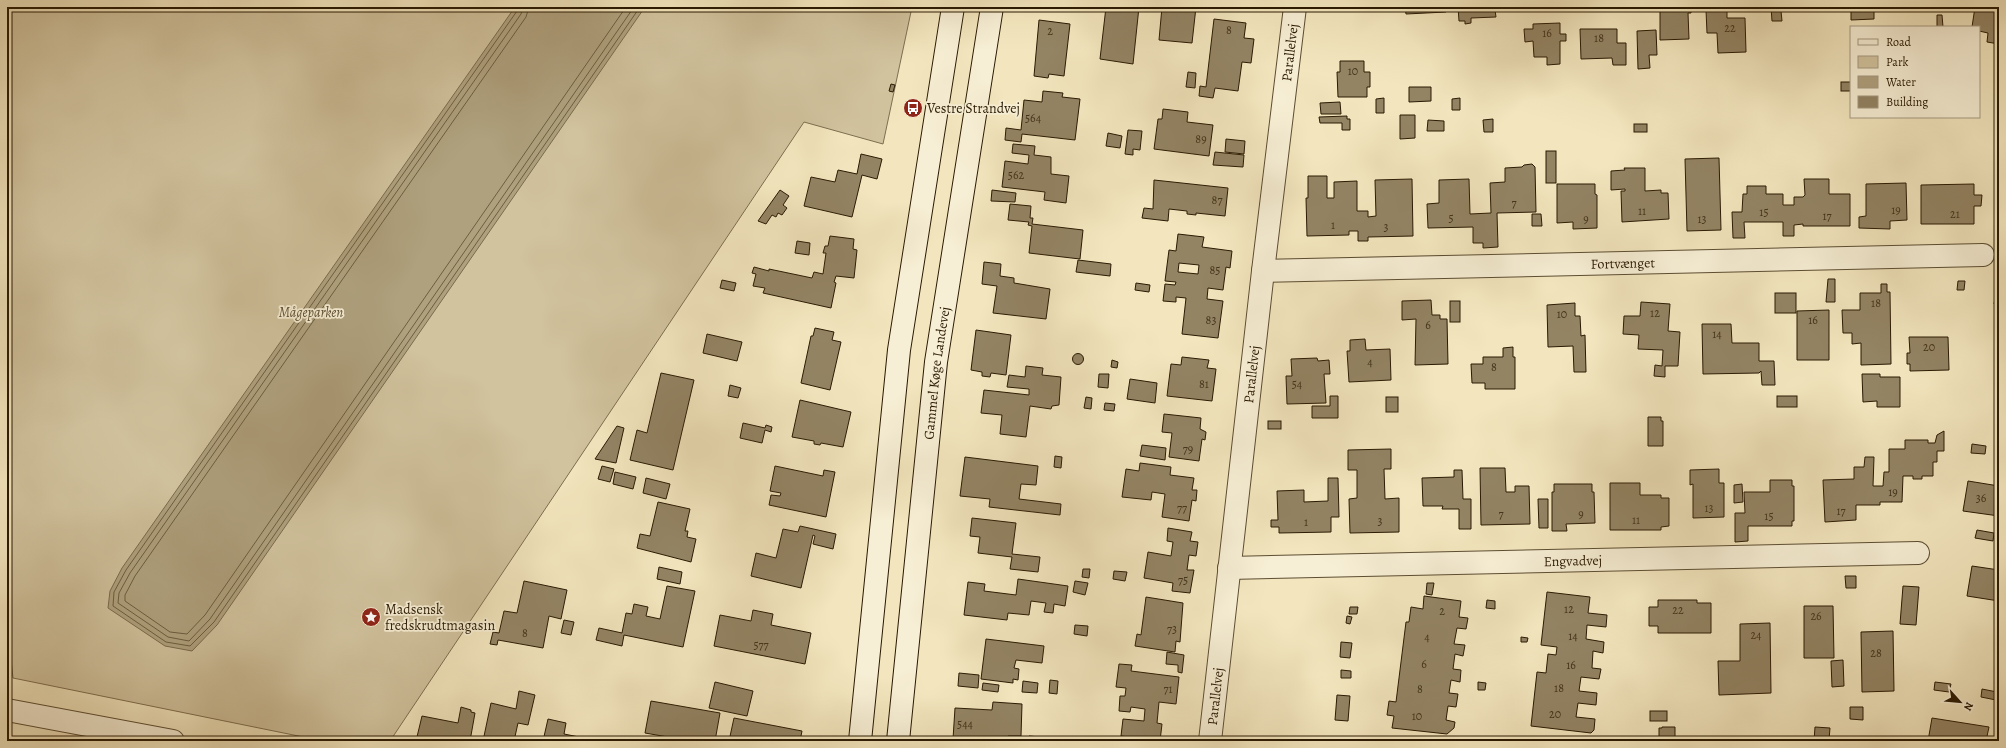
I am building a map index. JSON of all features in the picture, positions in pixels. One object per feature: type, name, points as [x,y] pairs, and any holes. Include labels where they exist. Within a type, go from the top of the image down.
[{"type":"street","points":[[860,741],[899,350],[953,7]]},
{"type":"street","name":"Gammel Køge Landevej","points":[[898,741],[936,362],[992,7]]},
{"type":"street","name":"Parallelvej","points":[[1210,741],[1263,271],[1295,7]]},
{"type":"street","name":"Fortvænget","points":[[1263,271],[1983,255]]},
{"type":"street","name":"Engvadvej","points":[[1229,568],[1918,553]]},
{"type":"street","points":[[7,710],[173,741]]},
{"type":"green space","name":"Mågeparken","points":[[7,7],[912,7],[883,144],[804,122],[390,741],[323,741],[13,678],[7,622]]},
{"type":"water","points":[[515,7],[645,7],[217,625],[192,651],[165,646],[108,608],[110,591],[122,568]]},
{"type":"building","points":[[1065,7],[1085,7],[1085,10]]},
{"type":"building","points":[[1106,7],[1139,7],[1133,64],[1100,59]]},
{"type":"building","points":[[1162,7],[1196,7],[1192,43],[1159,40]]},
{"type":"building","points":[[1207,7],[1224,7],[1224,9]]},
{"type":"building","points":[[1405,7],[1446,7],[1446,12],[1406,14]]},
{"type":"building","points":[[1458,7],[1500,7],[1500,10],[1495,10],[1496,17],[1471,18],[1471,23],[1465,24],[1465,21],[1459,21]]},
{"type":"building","points":[[1660,7],[1691,7],[1691,13],[1688,13],[1689,39],[1660,40]]},
{"type":"building","points":[[1771,7],[1812,7],[1812,10],[1781,11],[1782,21],[1772,21]]},
{"type":"building","points":[[1829,7],[1874,7],[1874,19],[1851,20],[1851,9],[1829,9]]},
{"type":"building","points":[[1975,7],[1999,7],[1999,44],[1987,42],[1988,33],[1980,31],[1980,26],[1972,26]]},
{"type":"building","points":[[1727,9],[1727,18],[1745,18],[1746,52],[1718,53],[1717,33],[1707,33],[1706,10]]},
{"type":"building","points":[[1937,15],[1942,15],[1943,26],[1937,26]]},
{"type":"building","points":[[1214,19],[1246,23],[1244,38],[1254,39],[1251,63],[1242,62],[1238,91],[1215,88],[1213,98],[1199,96],[1200,86],[1206,87]]},
{"type":"building","points":[[1039,20],[1070,24],[1064,76],[1049,74],[1048,78],[1034,76]]},
{"type":"building","points":[[1560,23],[1560,34],[1566,34],[1566,41],[1560,41],[1560,64],[1547,65],[1547,57],[1534,57],[1533,41],[1525,42],[1524,29],[1533,29],[1533,24]]},
{"type":"building","points":[[1580,29],[1617,29],[1617,43],[1626,43],[1626,65],[1613,65],[1612,58],[1581,59]]},
{"type":"building","points":[[1656,30],[1657,55],[1649,55],[1650,68],[1638,69],[1637,31]]},
{"type":"building","points":[[1340,61],[1364,61],[1364,72],[1370,72],[1370,87],[1367,87],[1367,97],[1338,97],[1337,72],[1340,72]]},
{"type":"building","points":[[1188,72],[1196,73],[1195,88],[1186,87]]},
{"type":"building","points":[[1841,82],[1850,82],[1850,91],[1841,91]]},
{"type":"building","points":[[891,84],[895,85],[893,92],[889,91]]},
{"type":"building","points":[[1409,87],[1431,87],[1431,101],[1409,102]]},
{"type":"building","points":[[1043,91],[1063,93],[1062,97],[1080,99],[1075,140],[1022,134],[1021,142],[1005,140],[1006,128],[1021,130],[1024,100],[1042,102]]},
{"type":"building","points":[[1384,98],[1384,113],[1376,113],[1376,99]]},
{"type":"building","points":[[1460,98],[1460,110],[1452,110],[1452,99]]},
{"type":"building","points":[[1340,102],[1341,114],[1321,114],[1320,103]]},
{"type":"building","points":[[1163,109],[1188,112],[1187,122],[1213,125],[1209,156],[1154,149],[1158,119],[1162,119]]},
{"type":"building","points":[[1400,115],[1415,115],[1415,138],[1400,139]]},
{"type":"building","points":[[1347,116],[1347,119],[1350,119],[1350,130],[1342,130],[1342,123],[1320,123],[1319,117]]},
{"type":"building","points":[[1493,119],[1493,132],[1484,132],[1483,120]]},
{"type":"building","points":[[1428,120],[1444,121],[1444,131],[1427,131]]},
{"type":"building","points":[[1634,124],[1647,124],[1647,132],[1634,132]]},
{"type":"building","points":[[1128,130],[1142,131],[1140,150],[1133,149],[1133,155],[1125,154]]},
{"type":"building","points":[[1108,133],[1122,136],[1120,148],[1106,146]]},
{"type":"building","points":[[1226,139],[1245,141],[1244,154],[1225,152]]},
{"type":"building","points":[[1013,144],[1035,146],[1034,155],[1051,157],[1051,174],[1069,176],[1066,203],[1044,200],[1045,192],[1002,187],[1005,161],[1028,164],[1029,155],[1012,153]]},
{"type":"building","points":[[1546,151],[1556,151],[1556,183],[1546,183]]},
{"type":"building","points":[[1215,152],[1244,155],[1243,167],[1213,165]]},
{"type":"building","points":[[861,154],[882,159],[877,179],[862,175],[852,217],[804,206],[811,177],[835,182],[838,170],[857,174]]},
{"type":"building","points":[[1719,158],[1721,230],[1687,231],[1685,159]]},
{"type":"building","points":[[1532,164],[1535,167],[1536,212],[1497,213],[1498,247],[1483,248],[1483,243],[1473,243],[1473,227],[1428,228],[1427,204],[1439,203],[1439,180],[1469,179],[1470,214],[1491,213],[1490,183],[1505,182],[1505,168],[1522,167],[1524,165]]},
{"type":"building","points":[[1624,168],[1645,168],[1645,191],[1661,190],[1661,193],[1668,193],[1669,219],[1622,222],[1621,191],[1625,191],[1625,189],[1611,190],[1611,171],[1625,170]]},
{"type":"building","points":[[1308,176],[1327,176],[1327,198],[1334,198],[1334,182],[1357,181],[1357,211],[1368,211],[1368,217],[1376,216],[1375,180],[1412,179],[1413,236],[1368,237],[1368,241],[1358,241],[1358,231],[1349,231],[1349,235],[1307,236],[1306,198],[1308,198]]},
{"type":"building","points":[[1804,179],[1829,179],[1829,194],[1850,194],[1850,226],[1794,225],[1794,236],[1783,236],[1783,222],[1744,222],[1745,238],[1733,238],[1732,212],[1742,212],[1743,194],[1747,194],[1747,186],[1766,186],[1766,194],[1783,194],[1783,205],[1794,205],[1794,197],[1803,197],[1805,195]]},
{"type":"building","points":[[1154,180],[1228,188],[1225,216],[1196,213],[1196,215],[1187,214],[1187,211],[1169,209],[1168,221],[1142,218],[1144,208],[1153,209]]},
{"type":"building","points":[[1906,183],[1907,220],[1890,221],[1890,229],[1859,228],[1859,217],[1866,216],[1866,184]]},
{"type":"building","points":[[1557,184],[1595,184],[1595,194],[1597,195],[1597,228],[1573,229],[1573,222],[1557,223]]},
{"type":"building","points":[[1974,184],[1974,195],[1982,195],[1981,206],[1974,206],[1974,224],[1921,224],[1921,185]]},
{"type":"building","points":[[780,190],[789,196],[783,205],[787,208],[782,215],[778,213],[776,217],[772,215],[766,224],[758,221]]},
{"type":"building","points":[[992,190],[1016,193],[1015,202],[991,201]]},
{"type":"building","points":[[1010,204],[1031,206],[1030,218],[1033,218],[1032,224],[1083,230],[1080,259],[1029,253],[1032,226],[1028,225],[1029,222],[1008,220]]},
{"type":"building","points":[[1532,214],[1541,214],[1542,226],[1532,226]]},
{"type":"building","points":[[1178,234],[1204,237],[1202,247],[1232,251],[1230,268],[1226,267],[1223,290],[1208,288],[1207,299],[1223,301],[1218,338],[1182,334],[1186,298],[1176,297],[1176,302],[1163,301],[1165,284],[1175,285],[1176,282],[1165,281],[1169,250],[1176,251]],"holes":[[[1179,263],[1199,265],[1198,274],[1178,272]]]},
{"type":"building","points":[[830,236],[854,239],[853,249],[857,250],[854,278],[836,276],[831,308],[763,293],[765,288],[753,286],[756,274],[752,273],[754,267],[812,278],[814,272],[823,274],[826,253],[823,253],[825,246],[828,246]]},
{"type":"building","points":[[797,241],[810,243],[809,255],[795,253]]},
{"type":"building","points":[[1078,260],[1111,264],[1110,276],[1076,272]]},
{"type":"building","points":[[984,262],[1001,264],[1000,276],[1014,278],[1014,283],[1050,289],[1046,319],[993,313],[997,286],[982,284]]},
{"type":"building","points":[[1999,275],[1999,304],[1994,304]]},
{"type":"building","points":[[1828,279],[1835,279],[1835,302],[1826,302]]},
{"type":"building","points":[[722,280],[736,283],[734,291],[720,288]]},
{"type":"building","points":[[1958,281],[1965,281],[1964,290],[1957,290]]},
{"type":"building","points":[[1136,283],[1150,285],[1149,292],[1135,290]]},
{"type":"building","points":[[1881,284],[1887,284],[1887,292],[1890,292],[1891,364],[1861,365],[1861,343],[1852,344],[1852,333],[1843,333],[1842,310],[1860,310],[1860,293],[1881,293]]},
{"type":"building","points":[[1775,293],[1796,293],[1796,313],[1775,313]]},
{"type":"building","points":[[1431,300],[1432,315],[1440,315],[1440,319],[1447,319],[1448,364],[1415,365],[1416,319],[1402,320],[1402,301]]},
{"type":"building","points":[[1450,301],[1460,301],[1460,322],[1450,322]]},
{"type":"building","points":[[1641,302],[1670,304],[1668,331],[1680,332],[1678,366],[1665,366],[1665,377],[1654,376],[1655,365],[1662,366],[1663,350],[1638,349],[1639,335],[1623,334],[1624,316],[1640,316]]},
{"type":"building","points":[[1575,303],[1575,316],[1580,316],[1581,336],[1585,335],[1586,372],[1574,372],[1573,346],[1548,347],[1547,305]]},
{"type":"building","points":[[1829,310],[1829,360],[1797,360],[1797,311]]},
{"type":"building","points":[[1702,324],[1731,324],[1732,343],[1759,343],[1759,361],[1774,361],[1775,385],[1762,385],[1761,371],[1759,373],[1703,374]]},
{"type":"building","points":[[815,328],[834,332],[832,340],[841,342],[830,390],[801,383],[811,336],[813,336]]},
{"type":"building","points":[[976,330],[1011,335],[1006,375],[991,373],[990,377],[982,376],[982,372],[971,370]]},
{"type":"building","points":[[707,334],[742,342],[737,361],[703,353]]},
{"type":"building","points":[[1909,337],[1948,337],[1949,370],[1910,371],[1910,364],[1907,364],[1907,353],[1910,353]]},
{"type":"building","points":[[1365,339],[1366,350],[1390,349],[1391,380],[1349,382],[1347,351],[1350,351],[1350,340]]},
{"type":"building","points":[[1513,347],[1513,357],[1515,357],[1515,389],[1485,389],[1485,383],[1472,383],[1471,364],[1483,364],[1483,357],[1503,357],[1503,348]]},
{"type":"building","points":[[1078,353],[1082,355],[1084,359],[1082,363],[1078,365],[1074,363],[1072,359],[1074,355]]},
{"type":"building","points":[[1182,357],[1209,360],[1207,368],[1216,369],[1212,401],[1167,396],[1171,364],[1181,365]]},
{"type":"building","points":[[1317,358],[1318,361],[1329,360],[1330,374],[1324,374],[1326,403],[1287,404],[1286,376],[1292,376],[1291,359]]},
{"type":"building","points":[[1112,360],[1118,362],[1117,368],[1111,367]]},
{"type":"building","points":[[1026,366],[1043,368],[1042,375],[1061,377],[1059,405],[1052,406],[1051,409],[1030,406],[1026,437],[1000,434],[1002,415],[981,413],[984,390],[1029,395],[1029,389],[1007,387],[1009,375],[1025,377]]},
{"type":"building","points":[[661,373],[694,380],[673,470],[630,460],[637,430],[647,433]]},
{"type":"building","points":[[1099,374],[1109,374],[1108,388],[1098,387]]},
{"type":"building","points":[[1862,374],[1880,374],[1880,377],[1900,377],[1900,407],[1877,407],[1877,401],[1863,402]]},
{"type":"building","points":[[1130,379],[1157,383],[1155,403],[1127,399]]},
{"type":"building","points":[[730,385],[741,388],[738,398],[728,396]]},
{"type":"building","points":[[1330,396],[1338,396],[1338,418],[1312,418],[1312,406],[1330,406]]},
{"type":"building","points":[[1777,396],[1797,396],[1797,407],[1777,407]]},
{"type":"building","points":[[1086,397],[1092,398],[1091,409],[1084,408]]},
{"type":"building","points":[[1386,397],[1398,397],[1398,412],[1386,412]]},
{"type":"building","points":[[800,400],[851,412],[843,447],[821,443],[820,445],[814,444],[814,441],[792,437]]},
{"type":"building","points":[[1105,403],[1115,404],[1114,411],[1104,410]]},
{"type":"building","points":[[1164,414],[1201,418],[1200,429],[1206,432],[1205,440],[1202,439],[1199,461],[1169,457],[1172,433],[1162,432]]},
{"type":"building","points":[[1648,417],[1661,417],[1661,421],[1663,421],[1663,446],[1648,446]]},
{"type":"building","points":[[1268,421],[1281,421],[1281,429],[1268,429]]},
{"type":"building","points":[[743,423],[765,428],[766,425],[772,427],[771,432],[765,430],[762,443],[740,438]]},
{"type":"building","points":[[617,426],[624,428],[616,463],[595,459]]},
{"type":"building","points":[[1944,431],[1944,451],[1937,451],[1937,462],[1933,462],[1933,476],[1922,476],[1922,479],[1913,479],[1913,476],[1903,476],[1902,502],[1880,502],[1880,505],[1856,505],[1856,520],[1825,522],[1823,480],[1854,479],[1854,467],[1864,467],[1865,457],[1874,457],[1873,486],[1883,486],[1884,472],[1889,472],[1889,449],[1905,449],[1905,440],[1928,440],[1928,443],[1935,443],[1937,435]]},
{"type":"building","points":[[1972,444],[1986,446],[1985,454],[1971,453]]},
{"type":"building","points":[[1142,445],[1166,448],[1165,460],[1140,456]]},
{"type":"building","points":[[1391,449],[1391,469],[1384,469],[1385,499],[1399,498],[1399,532],[1350,533],[1349,499],[1357,498],[1357,470],[1348,470],[1348,450]]},
{"type":"building","points":[[1055,456],[1062,457],[1061,468],[1054,467]]},
{"type":"building","points":[[965,457],[1038,466],[1036,485],[1021,484],[1019,499],[1061,504],[1060,515],[989,507],[990,499],[960,496]]},
{"type":"building","points":[[1140,463],[1171,467],[1170,475],[1194,478],[1192,490],[1197,490],[1196,501],[1192,500],[1189,521],[1162,517],[1165,494],[1152,492],[1151,500],[1122,497],[1126,469],[1139,471]]},
{"type":"building","points":[[602,466],[614,469],[610,482],[598,479]]},
{"type":"building","points":[[775,466],[823,476],[824,470],[835,472],[826,517],[769,505],[771,495],[780,496],[781,493],[770,491]]},
{"type":"building","points":[[1480,468],[1505,468],[1506,492],[1515,492],[1515,486],[1529,486],[1530,524],[1481,525]]},
{"type":"building","points":[[1719,469],[1719,483],[1724,483],[1724,517],[1693,518],[1693,484],[1690,485],[1690,470]]},
{"type":"building","points":[[1454,470],[1462,470],[1463,499],[1471,499],[1471,529],[1459,529],[1459,509],[1442,509],[1443,506],[1423,506],[1422,478],[1454,477]]},
{"type":"building","points":[[615,472],[636,477],[633,489],[613,484]]},
{"type":"building","points":[[646,478],[670,484],[666,499],[643,493]]},
{"type":"building","points":[[1328,478],[1338,478],[1339,517],[1331,517],[1331,532],[1279,533],[1279,527],[1271,527],[1271,520],[1278,520],[1277,491],[1304,490],[1304,502],[1328,501]]},
{"type":"building","points":[[1770,480],[1792,480],[1792,486],[1794,486],[1794,521],[1792,521],[1792,526],[1748,526],[1748,541],[1735,542],[1735,513],[1745,513],[1744,492],[1770,492]]},
{"type":"building","points":[[1968,481],[1999,486],[1999,516],[1963,511]]},
{"type":"building","points":[[1610,483],[1640,483],[1640,495],[1661,495],[1661,498],[1669,498],[1669,526],[1661,527],[1661,530],[1610,530]]},
{"type":"building","points":[[1554,484],[1592,484],[1592,492],[1594,492],[1595,523],[1566,524],[1567,531],[1552,531],[1552,492],[1554,492]]},
{"type":"building","points":[[1742,484],[1743,502],[1734,503],[1734,485]]},
{"type":"building","points":[[1538,499],[1548,499],[1548,528],[1539,528]]},
{"type":"building","points":[[658,502],[690,509],[685,531],[688,531],[687,537],[696,539],[691,562],[637,548],[640,534],[650,536]]},
{"type":"building","points":[[972,518],[1016,523],[1012,554],[1040,557],[1038,572],[1010,569],[1012,557],[978,553],[980,537],[970,536]]},
{"type":"building","points":[[800,526],[836,534],[833,549],[813,544],[815,536],[813,535],[801,588],[751,576],[756,553],[776,558],[783,529],[798,532]]},
{"type":"building","points":[[1168,528],[1192,532],[1190,541],[1198,542],[1196,556],[1189,555],[1187,570],[1194,570],[1190,593],[1172,591],[1173,583],[1144,578],[1148,552],[1171,556],[1173,542],[1167,541]]},
{"type":"building","points":[[1977,530],[1994,533],[1993,541],[1975,538]]},
{"type":"building","points":[[1972,566],[1999,570],[1999,601],[1967,596]]},
{"type":"building","points":[[659,567],[682,572],[680,584],[657,579]]},
{"type":"building","points":[[1083,569],[1090,569],[1089,578],[1082,577]]},
{"type":"building","points":[[1114,571],[1127,572],[1125,581],[1113,579]]},
{"type":"building","points":[[1845,576],[1856,576],[1856,588],[1846,588]]},
{"type":"building","points":[[1018,579],[1068,586],[1065,606],[1054,604],[1053,613],[1044,612],[1046,603],[1031,601],[1029,615],[1008,613],[1007,620],[964,615],[968,582],[985,584],[984,591],[1016,595]]},
{"type":"building","points":[[524,581],[567,590],[561,619],[549,616],[543,648],[498,640],[497,645],[490,644],[493,632],[499,633],[504,611],[517,613]]},
{"type":"building","points":[[1075,581],[1088,583],[1085,595],[1073,592]]},
{"type":"building","points":[[1427,583],[1434,583],[1432,595],[1426,594]]},
{"type":"building","points":[[667,586],[695,591],[683,647],[624,635],[622,646],[596,640],[599,628],[622,633],[626,613],[632,614],[634,604],[648,607],[646,616],[660,619]]},
{"type":"building","points":[[1903,586],[1919,587],[1916,625],[1900,624]]},
{"type":"building","points":[[1547,592],[1590,597],[1588,613],[1607,615],[1606,627],[1587,625],[1586,639],[1604,642],[1603,653],[1593,651],[1592,668],[1601,669],[1599,679],[1581,677],[1579,691],[1597,693],[1596,705],[1578,703],[1576,717],[1595,719],[1594,730],[1591,733],[1531,726],[1537,672],[1546,673],[1548,654],[1556,655],[1557,647],[1541,645]]},
{"type":"building","points":[[1424,596],[1461,601],[1459,617],[1468,618],[1466,629],[1457,628],[1454,644],[1465,645],[1463,656],[1455,654],[1453,669],[1461,670],[1460,682],[1451,680],[1449,693],[1458,694],[1456,707],[1448,706],[1446,720],[1455,722],[1454,728],[1447,734],[1392,728],[1394,716],[1387,715],[1389,701],[1396,702],[1406,622],[1409,622],[1411,607],[1423,609]]},
{"type":"building","points":[[1146,597],[1183,603],[1180,642],[1176,641],[1175,652],[1135,646],[1137,634],[1141,635]]},
{"type":"building","points":[[1487,600],[1495,601],[1495,609],[1486,608]]},
{"type":"building","points":[[1658,600],[1697,600],[1697,603],[1711,603],[1711,633],[1658,633],[1658,626],[1649,626],[1649,607],[1658,607]]},
{"type":"building","points":[[1804,606],[1833,606],[1834,658],[1804,658]]},
{"type":"building","points":[[1350,607],[1358,607],[1357,614],[1349,614]]},
{"type":"building","points":[[753,610],[773,614],[771,625],[811,633],[805,664],[714,646],[720,615],[751,621]]},
{"type":"building","points":[[1347,616],[1352,617],[1350,624],[1346,623]]},
{"type":"building","points":[[564,620],[574,622],[571,635],[561,633]]},
{"type":"building","points":[[1770,623],[1771,693],[1719,695],[1718,661],[1740,661],[1740,624]]},
{"type":"building","points":[[1075,625],[1088,626],[1087,636],[1074,634]]},
{"type":"building","points":[[1893,631],[1894,691],[1862,692],[1861,632]]},
{"type":"building","points":[[1521,637],[1528,638],[1527,642],[1521,642]]},
{"type":"building","points":[[986,639],[1044,646],[1042,663],[1016,660],[1014,668],[1019,669],[1018,680],[1013,679],[1013,683],[981,679]]},
{"type":"building","points":[[1341,642],[1352,643],[1350,658],[1340,657]]},
{"type":"building","points":[[1167,652],[1184,655],[1182,673],[1178,672],[1178,665],[1166,664]]},
{"type":"building","points":[[1843,660],[1844,686],[1832,687],[1831,661]]},
{"type":"building","points":[[1119,664],[1132,665],[1131,671],[1179,677],[1176,704],[1159,702],[1157,723],[1162,724],[1160,741],[1128,741],[1129,737],[1121,736],[1123,719],[1144,721],[1145,709],[1131,707],[1130,712],[1119,711],[1120,696],[1125,696],[1126,688],[1116,687]]},
{"type":"building","points":[[1341,670],[1351,671],[1351,678],[1341,678]]},
{"type":"building","points":[[959,673],[979,675],[978,688],[958,686]]},
{"type":"building","points":[[1050,680],[1058,681],[1057,694],[1049,693]]},
{"type":"building","points":[[1023,681],[1038,683],[1037,693],[1022,692]]},
{"type":"building","points":[[715,682],[753,691],[747,716],[709,708]]},
{"type":"building","points":[[1478,682],[1486,683],[1485,690],[1478,690]]},
{"type":"building","points":[[1935,682],[1951,684],[1949,692],[1934,690]]},
{"type":"building","points":[[983,683],[999,685],[998,692],[982,690]]},
{"type":"building","points":[[1982,689],[1997,692],[1996,700],[1981,697]]},
{"type":"building","points":[[519,691],[535,695],[528,725],[518,723],[514,741],[483,741],[491,703],[516,709]]},
{"type":"building","points":[[1337,695],[1350,696],[1348,721],[1335,720]]},
{"type":"building","points":[[651,701],[720,713],[715,741],[691,741],[645,733]]},
{"type":"building","points":[[993,702],[1022,704],[1021,736],[1008,736],[1008,741],[953,739],[955,708],[992,710]]},
{"type":"building","points":[[461,707],[475,713],[470,741],[416,741],[422,716],[458,723]]},
{"type":"building","points":[[1850,707],[1863,707],[1863,720],[1850,719]]},
{"type":"building","points":[[1650,711],[1667,711],[1667,721],[1650,721]]},
{"type":"building","points":[[734,718],[802,731],[800,741],[729,741]]},
{"type":"building","points":[[1932,718],[1989,727],[1986,741],[1928,741]]},
{"type":"building","points":[[548,719],[566,723],[564,734],[584,738],[584,741],[543,741]]},
{"type":"building","points":[[1675,727],[1675,739],[1659,737],[1659,728]]},
{"type":"building","points":[[1815,727],[1830,728],[1829,740],[1833,741],[1814,741]]},
{"type":"building","points":[[1029,736],[1051,738],[1050,741],[1028,741]]},
{"type":"building","points":[[1229,739],[1243,740],[1229,741]]},
{"type":"place","name":"Vestre Strandvej","points":[[913,108]]},
{"type":"place","name":"Madsensk fredskrudtmagasin","points":[[371,617]]}]
